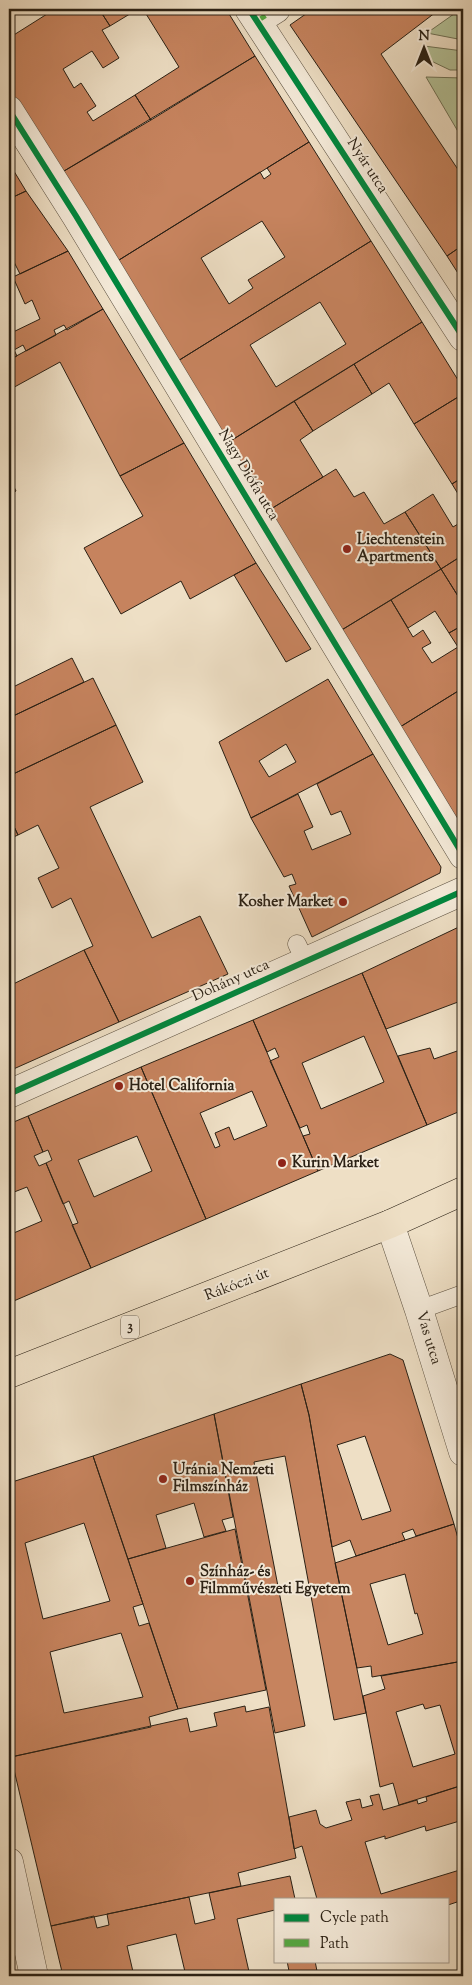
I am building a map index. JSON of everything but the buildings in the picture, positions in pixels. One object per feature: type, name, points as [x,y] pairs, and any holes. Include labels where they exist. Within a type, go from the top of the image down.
[{"type":"main road","name":"Rákóczi út","points":[[9,1374],[390,1224],[463,1191]]},
{"type":"street","name":"Nyár utca","points":[[261,13],[463,337]]},
{"type":"street","name":"Nagy Diófa utca","points":[[9,110],[76,216],[463,855]]},
{"type":"street","name":"Dohány utca","points":[[9,1094],[301,953],[463,891]]},
{"type":"street","name":"Vas utca","points":[[390,1224],[463,1452]]},
{"type":"street","points":[[9,1862],[34,1976]]},
{"type":"lane","points":[[419,1310],[463,1294]]},
{"type":"green space","points":[[463,9],[463,40],[427,33]]},
{"type":"green space","points":[[424,46],[463,51],[463,70],[450,70],[427,59]]},
{"type":"green space","points":[[426,77],[463,78],[463,140]]},
{"type":"marked path","points":[[257,21],[276,9]]},
{"type":"cycle path","points":[[249,9],[463,337]]},
{"type":"cycle path","points":[[9,110],[76,216],[463,855]]},
{"type":"cycle path","points":[[9,1094],[463,891]]},
{"type":"place","name":"Liechtenstein Apartments","points":[[347,549]]},
{"type":"place","name":"Kosher Market","points":[[343,902]]},
{"type":"place","name":"Hotel California","points":[[119,1086]]},
{"type":"place","name":"Kurin Market","points":[[282,1163]]},
{"type":"place","name":"Uránia Nemzeti Filmszínház","points":[[163,1479]]},
{"type":"place","name":"Színház- és Filmművészeti Egyetem","points":[[190,1581]]}]
